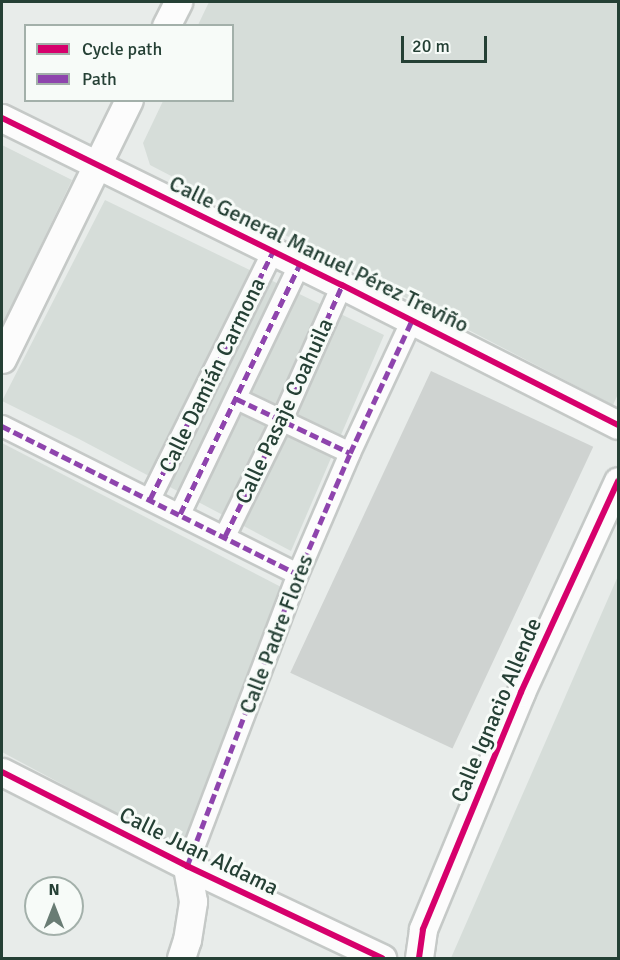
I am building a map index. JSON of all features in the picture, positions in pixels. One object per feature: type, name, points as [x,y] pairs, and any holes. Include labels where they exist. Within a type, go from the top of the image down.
[{"type":"street","points":[[167,24],[178,2]]},
{"type":"street","points":[[2,358],[128,102]]},
{"type":"street","name":"Calle General Manuel Pérez Treviño","points":[[2,118],[300,264],[618,425]]},
{"type":"street","name":"Calle Damián Carmona","points":[[150,499],[273,251]]},
{"type":"street","points":[[180,514],[300,264]]},
{"type":"street","name":"Calle Pasaje Coahuila","points":[[225,536],[282,420],[342,285]]},
{"type":"street","name":"Calle Padre Flores","points":[[181,958],[187,940],[193,901],[188,866],[298,574],[350,453],[412,320]]},
{"type":"street","points":[[237,399],[350,453]]},
{"type":"street","points":[[2,426],[298,574]]},
{"type":"street","name":"Calle Ignacio Allende","points":[[419,958],[423,929],[521,692],[618,481]]},
{"type":"street","name":"Calle Juan Aldama","points":[[2,772],[188,866],[382,958]]},
{"type":"shaded area","points":[[209,2],[618,2],[618,394],[613,405],[150,165],[143,143],[163,102],[234,102],[234,24],[198,24]]},
{"type":"shaded area","points":[[2,145],[72,180],[2,326]]},
{"type":"shaded area","points":[[105,200],[384,335],[291,551],[2,401]]},
{"type":"shaded area","points":[[2,443],[283,588],[181,848],[2,752]]},
{"type":"shaded area","points":[[618,576],[618,958],[451,958]]},
{"type":"building","points":[[431,371],[593,447],[452,748],[290,673]]},
{"type":"marked path","points":[[150,499],[273,251]]},
{"type":"marked path","points":[[180,514],[300,264]]},
{"type":"marked path","points":[[225,536],[282,420],[342,285]]},
{"type":"marked path","points":[[187,866],[298,574],[350,453],[412,320]]},
{"type":"marked path","points":[[237,399],[350,453]]},
{"type":"marked path","points":[[2,426],[298,574]]},
{"type":"cycle path","points":[[2,118],[342,285],[618,425]]},
{"type":"cycle path","points":[[419,958],[423,929],[521,692],[618,481]]},
{"type":"cycle path","points":[[2,772],[187,866],[382,958]]}]
